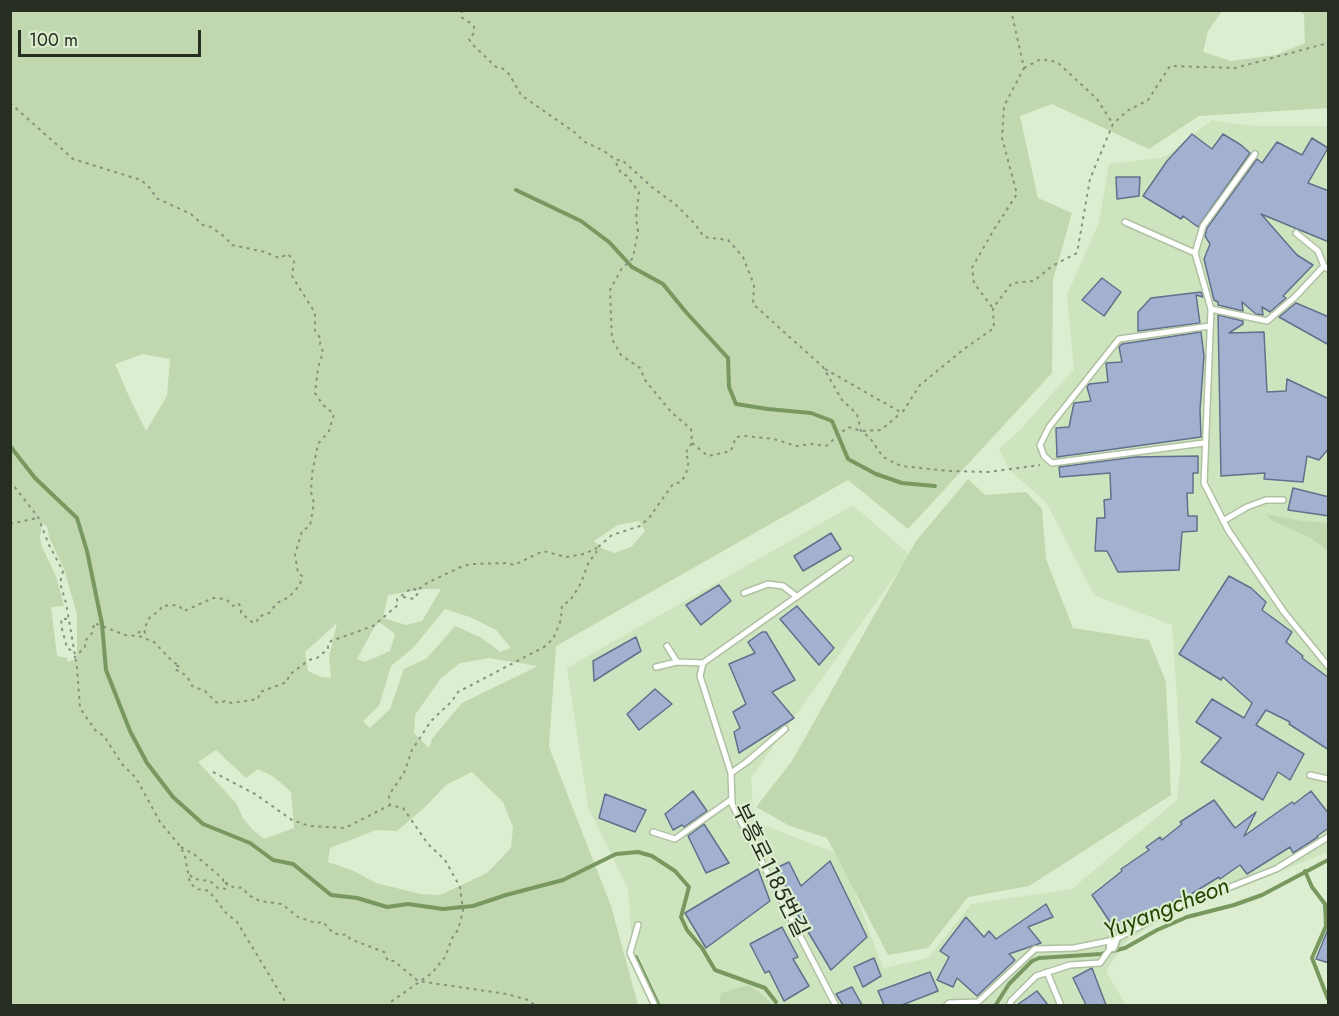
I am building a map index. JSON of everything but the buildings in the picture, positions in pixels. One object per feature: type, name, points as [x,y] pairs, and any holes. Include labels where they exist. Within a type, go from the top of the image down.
[{"type":"lane","points":[[1255,153],[1203,226],[1195,253],[1211,309],[1204,483],[1223,521],[1284,612],[1329,666]]},
{"type":"lane","points":[[1125,222],[1195,253]]},
{"type":"lane","points":[[1211,309],[1267,321],[1296,297],[1326,268],[1318,251],[1296,233]]},
{"type":"lane","points":[[1204,443],[1052,463],[1044,456],[1040,445],[1049,428],[1119,339],[1210,326]]},
{"type":"lane","points":[[1223,521],[1266,500],[1283,500]]},
{"type":"lane","points":[[656,667],[676,662],[703,663],[850,559]]},
{"type":"lane","points":[[744,593],[768,584],[783,586],[796,596]]},
{"type":"lane","points":[[667,646],[676,662]]},
{"type":"lane","name":"부흥로1185번길","points":[[703,663],[700,676],[731,773],[732,804],[836,1005]]},
{"type":"lane","points":[[731,773],[785,729]]},
{"type":"lane","points":[[1310,775],[1329,779]]},
{"type":"lane","points":[[653,832],[675,839],[732,798]]},
{"type":"lane","points":[[946,1005],[978,1002],[1035,949],[1074,948],[1113,943],[1164,913],[1276,869],[1329,837]]},
{"type":"lane","points":[[638,925],[630,953],[655,1005]]},
{"type":"lane","points":[[1009,1005],[1036,976],[1070,965],[1101,962],[1113,943]]},
{"type":"lane","points":[[1047,972],[1061,1005]]},
{"type":"path","points":[[462,10],[461,17],[474,27],[474,33],[469,39],[471,42],[496,67],[502,68],[509,74],[521,95],[577,134],[583,141],[604,151],[616,160],[622,160],[675,204],[695,224],[704,237],[728,240],[743,257],[754,285],[753,304],[823,368],[902,413]]},
{"type":"path","points":[[1011,10],[1024,68]]},
{"type":"path","points":[[993,308],[1012,283],[1034,281],[1052,266],[1077,253],[1090,179],[1113,124],[1127,111],[1148,100],[1170,66],[1235,68],[1329,43]]},
{"type":"path","points":[[692,443],[708,456],[730,451],[736,437],[774,439],[796,447],[811,444],[826,446],[848,427],[861,431],[881,430],[902,413],[920,385],[994,328],[993,308],[974,283],[972,268],[1017,194],[1002,138],[1002,127],[1004,106],[1024,68],[1041,59],[1057,62],[1097,99],[1113,124]]},
{"type":"path","points":[[10,104],[73,159],[141,180],[156,198],[191,214],[203,225],[211,227],[225,237],[232,245],[265,252],[279,258],[288,254],[294,261],[292,276],[315,313],[315,331],[321,339],[323,352],[318,368],[315,393],[333,414],[329,431],[318,444],[312,474],[311,492],[314,503],[310,526],[302,531],[295,555],[298,573],[302,576],[300,585],[289,597],[277,603],[270,613],[258,617],[257,622],[252,622],[241,613],[238,603],[233,606],[225,599],[213,598],[184,611],[178,605],[162,606],[150,617],[144,629],[145,633],[139,632],[137,636]]},
{"type":"path","points":[[400,596],[414,599],[422,586],[463,566],[481,562],[514,565],[543,551],[566,557],[584,554],[597,548],[612,535],[632,530],[649,518],[673,484],[681,482],[686,474],[689,460],[685,454],[692,443],[691,429],[671,412],[645,380],[640,368],[621,354],[612,339],[610,290],[622,268],[633,258],[638,231],[636,218],[639,192],[627,176],[621,173],[616,160]]},
{"type":"path","points":[[823,368],[842,400],[856,414],[861,431],[870,438],[883,457],[901,466],[988,472],[1052,463]]},
{"type":"path","points":[[10,481],[38,517],[63,571],[60,583],[66,603],[80,708],[96,731],[104,736],[122,764],[136,778],[160,822],[180,846],[190,883],[197,889],[208,891],[226,913],[237,922],[288,1005]]},
{"type":"path","points":[[10,524],[38,517]]},
{"type":"path","points":[[390,806],[389,795],[404,773],[412,750],[422,732],[453,701],[458,692],[537,651],[553,639],[561,620],[562,605],[570,601],[581,583],[589,561],[596,554],[597,548]]},
{"type":"path","points":[[74,658],[85,647],[85,641],[93,632],[94,623],[125,635],[148,638],[157,644],[157,647],[172,662],[180,666],[176,666],[175,669],[187,676],[192,686],[205,691],[216,702],[232,703],[258,699],[260,692],[286,682],[289,675],[309,660],[314,660],[325,652],[331,641],[373,626],[398,605],[397,599],[400,596],[412,588],[418,591]]},
{"type":"path","points":[[67,619],[61,619],[62,629],[67,648],[73,651]]},
{"type":"path","points":[[213,772],[255,794],[292,820],[309,826],[345,828],[390,806],[403,808],[428,844],[445,860],[455,876],[463,903],[464,911],[458,930],[444,957],[432,973],[385,1005]]},
{"type":"path","points":[[180,846],[211,868],[223,879],[223,884],[243,888],[248,895],[260,901],[282,904],[298,916],[316,923],[323,922],[333,933],[347,934],[350,939],[384,952],[388,961],[394,961],[418,981],[507,994],[528,1000],[536,1005]]},
{"type":"path","points":[[188,873],[194,879],[210,881],[218,888],[227,890],[227,883]]},
{"type":"shaded area","points":[[11,11],[1222,11],[1208,31],[1203,52],[1231,61],[1276,55],[1305,43],[1304,15],[1301,11],[1328,11],[1328,108],[1199,116],[1149,149],[1052,104],[1020,116],[1038,198],[1072,213],[1053,280],[1052,373],[908,529],[848,480],[556,646],[549,747],[611,906],[638,1005],[11,1005]],"holes":[[[143,354],[170,359],[167,396],[146,431],[115,364]],[[639,521],[645,531],[631,547],[615,553],[603,549],[594,541],[618,525]],[[42,523],[47,526],[49,537],[64,569],[77,614],[77,659],[68,662],[67,658],[57,656],[51,607],[64,606],[56,576],[40,538]],[[441,589],[422,621],[406,625],[383,618],[388,595]],[[445,609],[470,617],[496,630],[511,648],[500,652],[482,638],[455,626],[427,658],[404,669],[390,709],[370,728],[363,721],[379,706],[391,666],[413,648]],[[379,622],[395,634],[390,651],[365,662],[357,659]],[[337,623],[329,657],[331,678],[321,677],[308,671],[305,652]],[[489,658],[538,666],[462,703],[432,739],[429,748],[414,733],[415,715],[441,678],[460,663]],[[216,750],[246,778],[258,769],[274,777],[291,792],[294,828],[264,839],[243,818],[236,803],[198,762]],[[472,772],[503,802],[513,827],[511,848],[487,873],[440,895],[421,894],[376,883],[354,871],[328,862],[330,848],[376,830],[397,831],[446,785]]]},
{"type":"shaded area","points":[[1212,120],[1253,126],[1328,126],[1328,852],[1157,922],[1126,942],[1106,971],[1126,1005],[653,1005],[632,948],[628,889],[588,807],[567,668],[853,505],[910,555],[751,778],[754,821],[841,855],[883,968],[928,958],[971,904],[1072,889],[1177,800],[1181,759],[1172,625],[1094,595],[1046,502],[1010,471],[999,449],[1019,431],[1074,369],[1067,295],[1099,222],[1109,164],[1165,157]]},
{"type":"shaded area","points":[[968,479],[985,495],[1026,492],[1042,509],[1046,559],[1073,628],[1149,640],[1166,682],[1171,795],[1029,886],[968,897],[928,948],[888,955],[827,838],[790,826],[756,807],[792,761],[916,541]]},
{"type":"shaded area","points":[[1265,514],[1301,521],[1328,523],[1328,551],[1309,537],[1273,521]]},
{"type":"shaded area","points":[[748,985],[772,1005],[719,1005],[721,993]]},
{"type":"waterway","points":[[516,190],[581,221],[609,242],[632,267],[663,284],[728,358],[729,387],[736,404],[811,413],[832,421],[848,459],[876,474],[902,483],[935,486]]},
{"type":"waterway","points":[[10,446],[35,478],[77,518],[87,551],[102,624],[106,670],[130,731],[147,763],[173,797],[203,824],[250,843],[273,860],[293,864],[331,895],[357,898],[387,907],[408,904],[443,909],[473,906],[563,880],[616,854],[638,852],[652,856],[675,871],[689,887],[681,917],[687,930],[702,948],[715,970],[765,988],[776,1002]]},
{"type":"waterway","name":"Yuyangcheon","points":[[995,1006],[1009,984],[1032,961],[1039,958],[1101,954],[1125,948],[1187,917],[1262,895],[1328,860]]},
{"type":"waterway","points":[[1305,871],[1312,887],[1325,904],[1326,926],[1312,958],[1328,999]]},
{"type":"waterway","points":[[636,957],[659,1006]]}]
